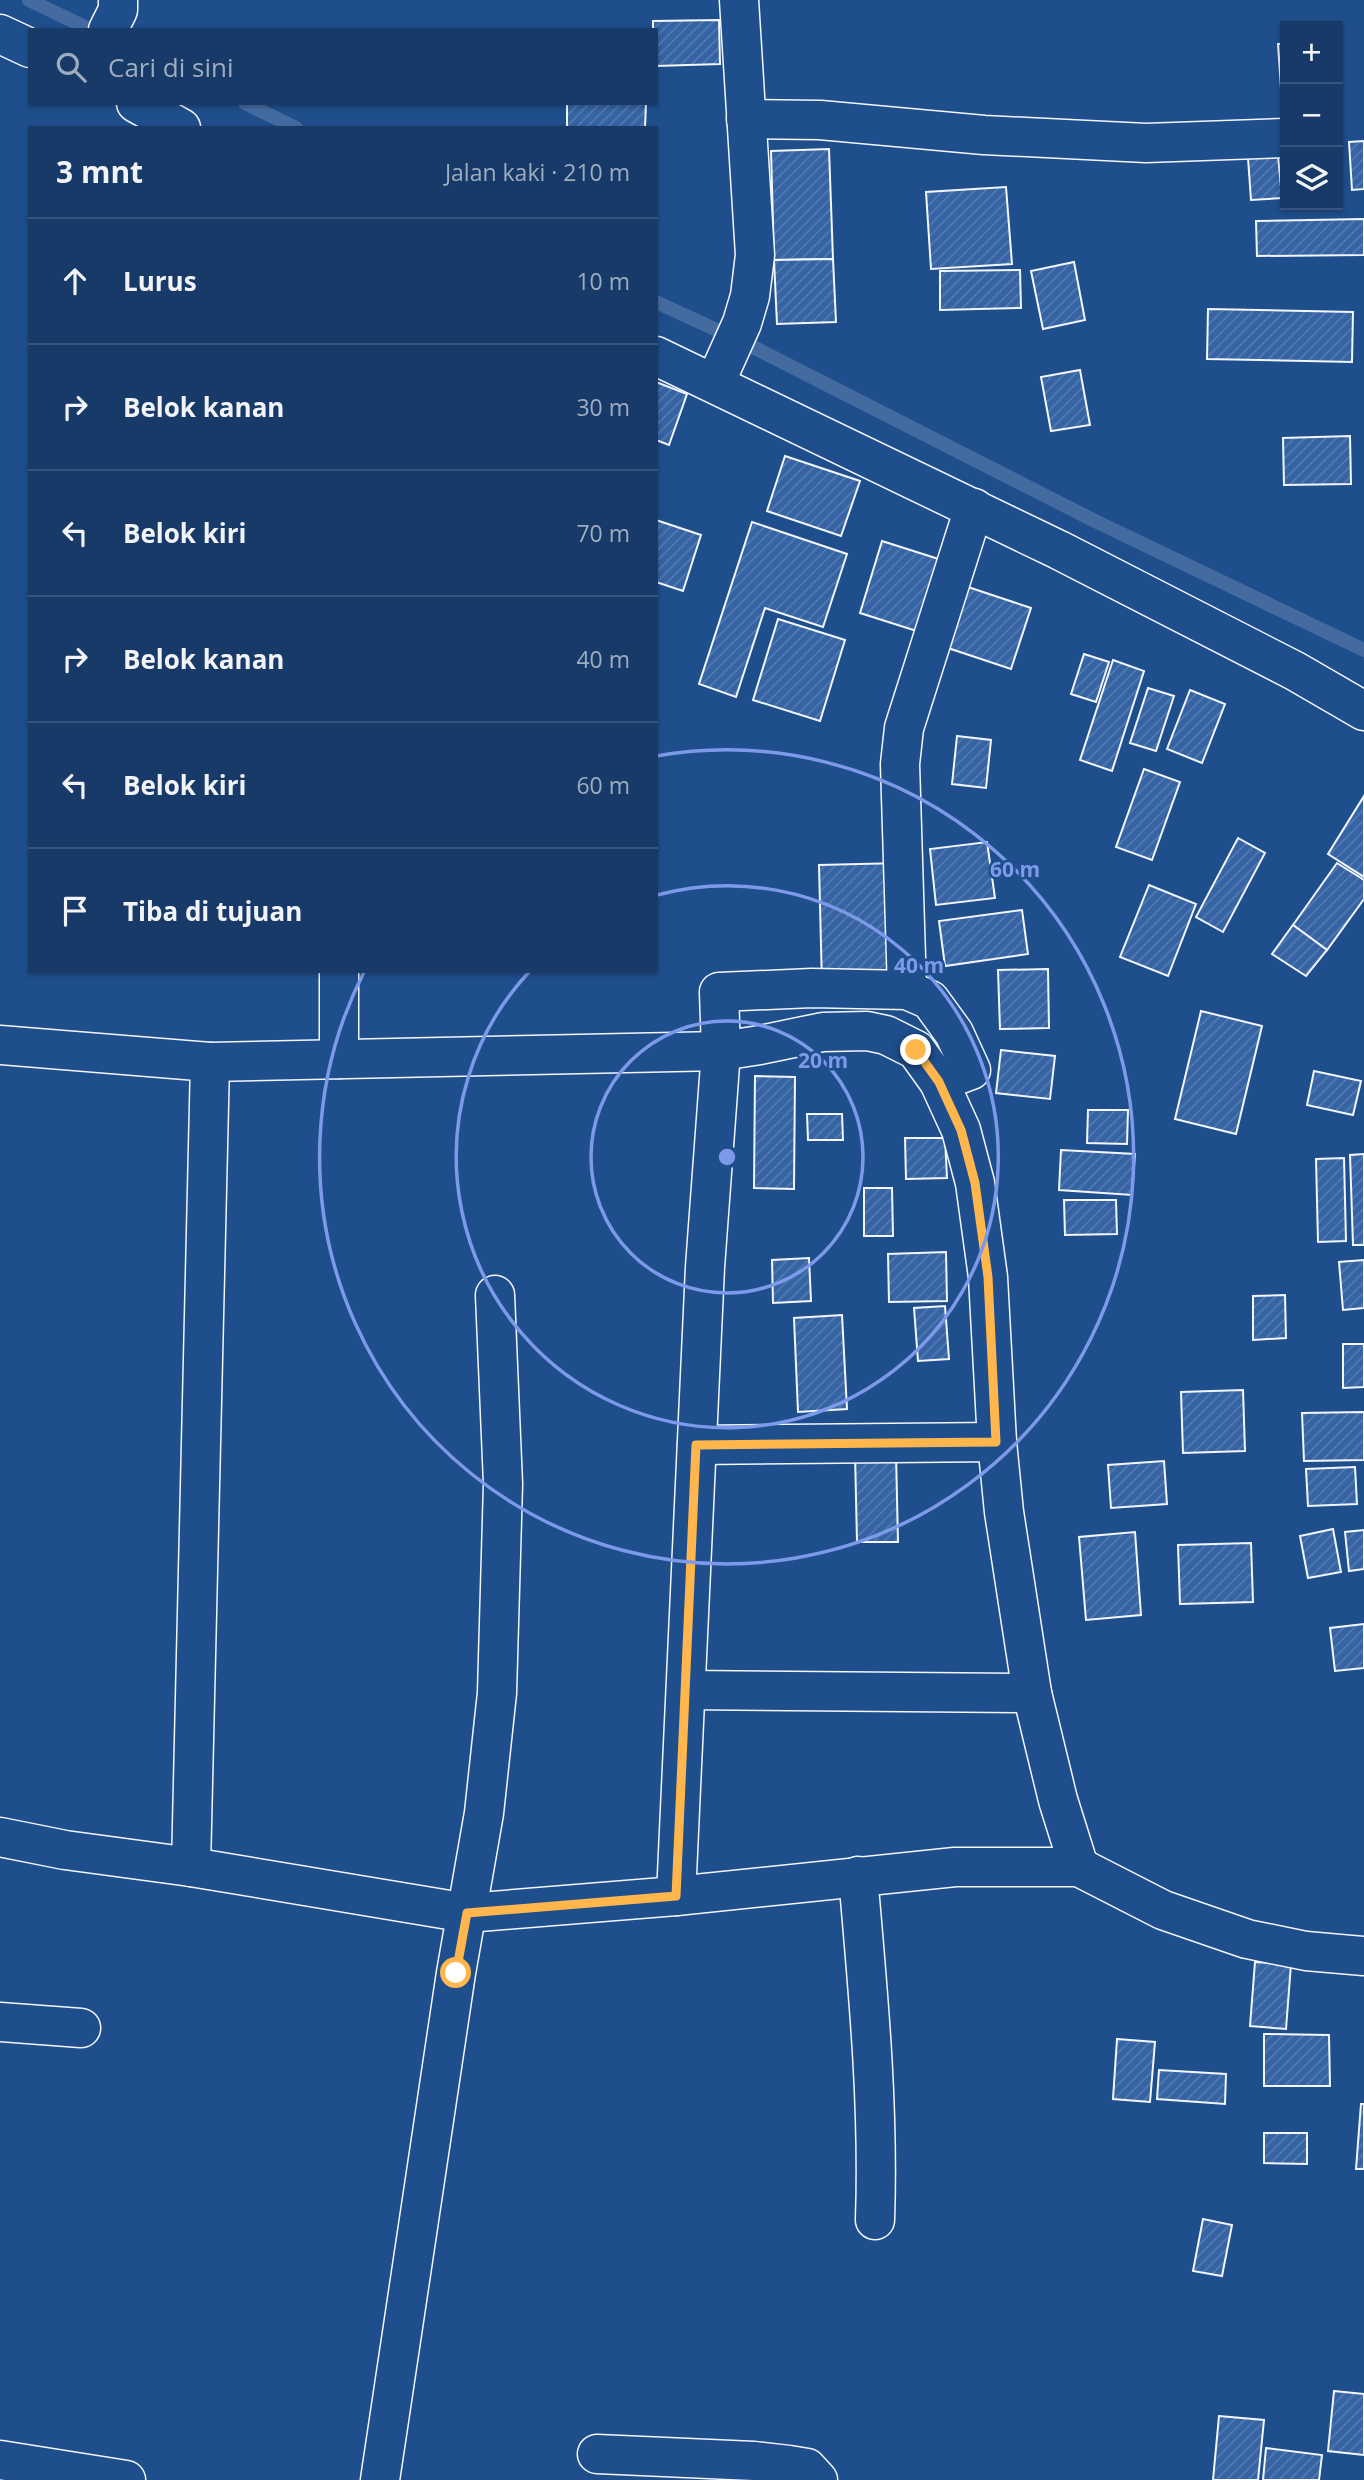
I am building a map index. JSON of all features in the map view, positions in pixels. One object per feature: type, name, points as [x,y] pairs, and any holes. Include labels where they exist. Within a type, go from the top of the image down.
[{"type":"street","points":[[715,383],[742,323],[750,296],[755,255],[739,0]]},
{"type":"street","points":[[0,34],[28,47]]},
{"type":"street","points":[[140,105],[177,126]]},
{"type":"street","points":[[746,119],[820,120],[984,135],[1146,142],[1280,138]]},
{"type":"street","points":[[658,357],[974,508],[1294,671],[1364,711]]},
{"type":"street","points":[[907,990],[900,764],[904,727],[974,508]]},
{"type":"street","points":[[339,973],[339,1059]]},
{"type":"street","points":[[676,1896],[705,1267],[721,1051],[719,992],[812,988],[907,990],[930,1000],[954,1032],[971,1069],[939,1082]]},
{"type":"street","points":[[0,1045],[210,1062],[721,1051],[823,1032],[867,1031],[886,1035],[916,1050],[939,1082],[961,1130],[975,1183],[988,1277],[996,1442],[1004,1512],[1032,1693],[1058,1800],[1079,1867]]},
{"type":"street","points":[[191,1867],[210,1062]]},
{"type":"street","points":[[380,2480],[484,1813],[497,1693],[503,1484],[495,1295]]},
{"type":"street","points":[[696,1445],[996,1442]]},
{"type":"street","points":[[686,1690],[1032,1693]]},
{"type":"street","points":[[0,1837],[65,1850],[191,1867],[467,1913],[676,1896],[955,1867],[1079,1867],[1163,1910],[1247,1939],[1306,1951],[1364,1956]]},
{"type":"street","points":[[858,1876],[875,2074],[875,2220]]},
{"type":"street","points":[[0,2022],[80,2028]]},
{"type":"street","points":[[597,2454],[754,2461],[807,2468],[818,2480]]},
{"type":"street","points":[[0,2460],[126,2480]]},
{"type":"building","points":[[719,20],[720,64],[658,66],[658,28],[653,28],[653,21]]},
{"type":"building","points":[[567,105],[646,105],[645,126],[567,126]]},
{"type":"building","points":[[1364,141],[1364,189],[1352,190],[1349,142]]},
{"type":"building","points":[[829,149],[833,259],[774,260],[771,151]]},
{"type":"building","points":[[1278,156],[1280,198],[1251,200],[1248,158]]},
{"type":"building","points":[[1006,187],[1012,264],[931,269],[926,192]]},
{"type":"building","points":[[1364,219],[1364,255],[1257,256],[1256,221]]},
{"type":"building","points":[[833,259],[836,322],[777,324],[774,260]]},
{"type":"building","points":[[1074,262],[1085,320],[1043,329],[1031,271]]},
{"type":"building","points":[[1020,270],[1021,308],[940,310],[940,271]]},
{"type":"building","points":[[1208,309],[1353,312],[1352,362],[1207,359]]},
{"type":"building","points":[[1080,370],[1090,425],[1051,431],[1041,377]]},
{"type":"building","points":[[658,383],[687,394],[669,445],[658,441]]},
{"type":"building","points":[[1350,436],[1351,484],[1284,485],[1283,438]]},
{"type":"building","points":[[785,456],[860,481],[841,536],[767,511]]},
{"type":"building","points":[[658,521],[701,535],[683,591],[658,583]]},
{"type":"building","points":[[752,522],[847,554],[823,627],[765,608],[736,697],[699,684]]},
{"type":"building","points":[[882,541],[948,562],[926,634],[860,613]]},
{"type":"building","points":[[965,586],[1031,608],[1011,669],[945,647]]},
{"type":"building","points":[[778,619],[845,640],[820,721],[753,700]]},
{"type":"building","points":[[1084,654],[1109,662],[1096,702],[1071,694]]},
{"type":"building","points":[[1113,660],[1144,671],[1112,771],[1080,760]]},
{"type":"building","points":[[1148,688],[1174,696],[1156,751],[1130,743]]},
{"type":"building","points":[[1190,690],[1225,704],[1202,763],[1167,749]]},
{"type":"building","points":[[957,736],[991,740],[986,788],[952,784]]},
{"type":"building","points":[[1144,769],[1180,782],[1152,860],[1116,847]]},
{"type":"building","points":[[1364,796],[1364,877],[1328,854]]},
{"type":"building","points":[[1238,838],[1265,853],[1223,932],[1196,917]]},
{"type":"building","points":[[987,842],[995,898],[936,905],[930,849]]},
{"type":"building","points":[[900,863],[903,982],[822,985],[819,865]]},
{"type":"building","points":[[1337,863],[1364,880],[1364,899],[1327,950],[1293,925]]},
{"type":"building","points":[[1149,885],[1196,904],[1168,976],[1120,957]]},
{"type":"building","points":[[1022,910],[1028,954],[945,966],[939,921]]},
{"type":"building","points":[[1293,925],[1327,950],[1306,976],[1272,954]]},
{"type":"building","points":[[1048,969],[1049,1028],[1000,1029],[998,970]]},
{"type":"building","points":[[1201,1011],[1262,1026],[1236,1134],[1175,1119]]},
{"type":"building","points":[[1001,1050],[1055,1056],[1050,1099],[996,1093]]},
{"type":"building","points":[[1314,1071],[1361,1081],[1353,1115],[1307,1105]]},
{"type":"building","points":[[755,1076],[795,1077],[794,1189],[754,1188]]},
{"type":"building","points":[[1088,1110],[1128,1110],[1127,1144],[1087,1143]]},
{"type":"building","points":[[807,1114],[842,1114],[843,1140],[808,1140]]},
{"type":"building","points":[[905,1138],[945,1138],[947,1178],[906,1179]]},
{"type":"building","points":[[1061,1150],[1135,1154],[1132,1195],[1059,1190]]},
{"type":"building","points":[[1364,1154],[1364,1245],[1353,1245],[1350,1155]]},
{"type":"building","points":[[1344,1158],[1346,1241],[1318,1242],[1316,1159]]},
{"type":"building","points":[[864,1188],[892,1188],[893,1236],[864,1236]]},
{"type":"building","points":[[1064,1200],[1116,1200],[1117,1234],[1065,1235]]},
{"type":"building","points":[[946,1252],[947,1301],[889,1302],[888,1254]]},
{"type":"building","points":[[809,1258],[811,1301],[773,1303],[772,1260]]},
{"type":"building","points":[[1364,1260],[1364,1308],[1343,1310],[1339,1262]]},
{"type":"building","points":[[1285,1295],[1286,1338],[1253,1340],[1253,1296]]},
{"type":"building","points":[[945,1306],[949,1359],[918,1361],[914,1308]]},
{"type":"building","points":[[842,1315],[847,1409],[798,1412],[794,1318]]},
{"type":"building","points":[[1343,1344],[1364,1344],[1364,1387],[1343,1388]]},
{"type":"building","points":[[1243,1390],[1245,1451],[1183,1453],[1181,1392]]},
{"type":"building","points":[[1364,1412],[1364,1460],[1304,1461],[1302,1413]]},
{"type":"building","points":[[855,1453],[896,1453],[898,1542],[857,1542]]},
{"type":"building","points":[[1164,1461],[1167,1504],[1111,1508],[1108,1465]]},
{"type":"building","points":[[1355,1467],[1357,1504],[1308,1506],[1306,1469]]},
{"type":"building","points":[[1333,1529],[1341,1572],[1308,1578],[1300,1536]]},
{"type":"building","points":[[1364,1530],[1364,1569],[1349,1571],[1345,1532]]},
{"type":"building","points":[[1135,1532],[1141,1615],[1086,1620],[1079,1537]]},
{"type":"building","points":[[1251,1543],[1253,1602],[1180,1604],[1178,1545]]},
{"type":"building","points":[[1364,1624],[1364,1668],[1335,1671],[1330,1628]]},
{"type":"building","points":[[1255,1962],[1291,1964],[1286,2029],[1250,2026]]},
{"type":"building","points":[[1264,2034],[1329,2035],[1330,2086],[1264,2086]]},
{"type":"building","points":[[1117,2039],[1155,2042],[1150,2102],[1113,2099]]},
{"type":"building","points":[[1159,2070],[1226,2074],[1225,2104],[1157,2099]]},
{"type":"building","points":[[1361,2104],[1364,2104],[1364,2169],[1356,2169]]},
{"type":"building","points":[[1264,2133],[1307,2133],[1307,2164],[1264,2163]]},
{"type":"building","points":[[1203,2219],[1232,2225],[1222,2276],[1193,2271]]},
{"type":"building","points":[[1334,2391],[1364,2394],[1364,2455],[1328,2451]]},
{"type":"building","points":[[1219,2416],[1264,2420],[1258,2480],[1213,2480]]},
{"type":"building","points":[[1266,2448],[1322,2455],[1319,2480],[1263,2480]]},
{"type":"waterway","points":[[29,0],[87,28]]},
{"type":"waterway","points":[[249,105],[292,126]]},
{"type":"waterway","points":[[658,303],[745,343],[1095,521],[1364,650]]},
{"type":"route","points":[[456,1973],[467,1913],[676,1896],[696,1445],[996,1442],[988,1277],[975,1183],[961,1130],[939,1082],[916,1050]]}]
